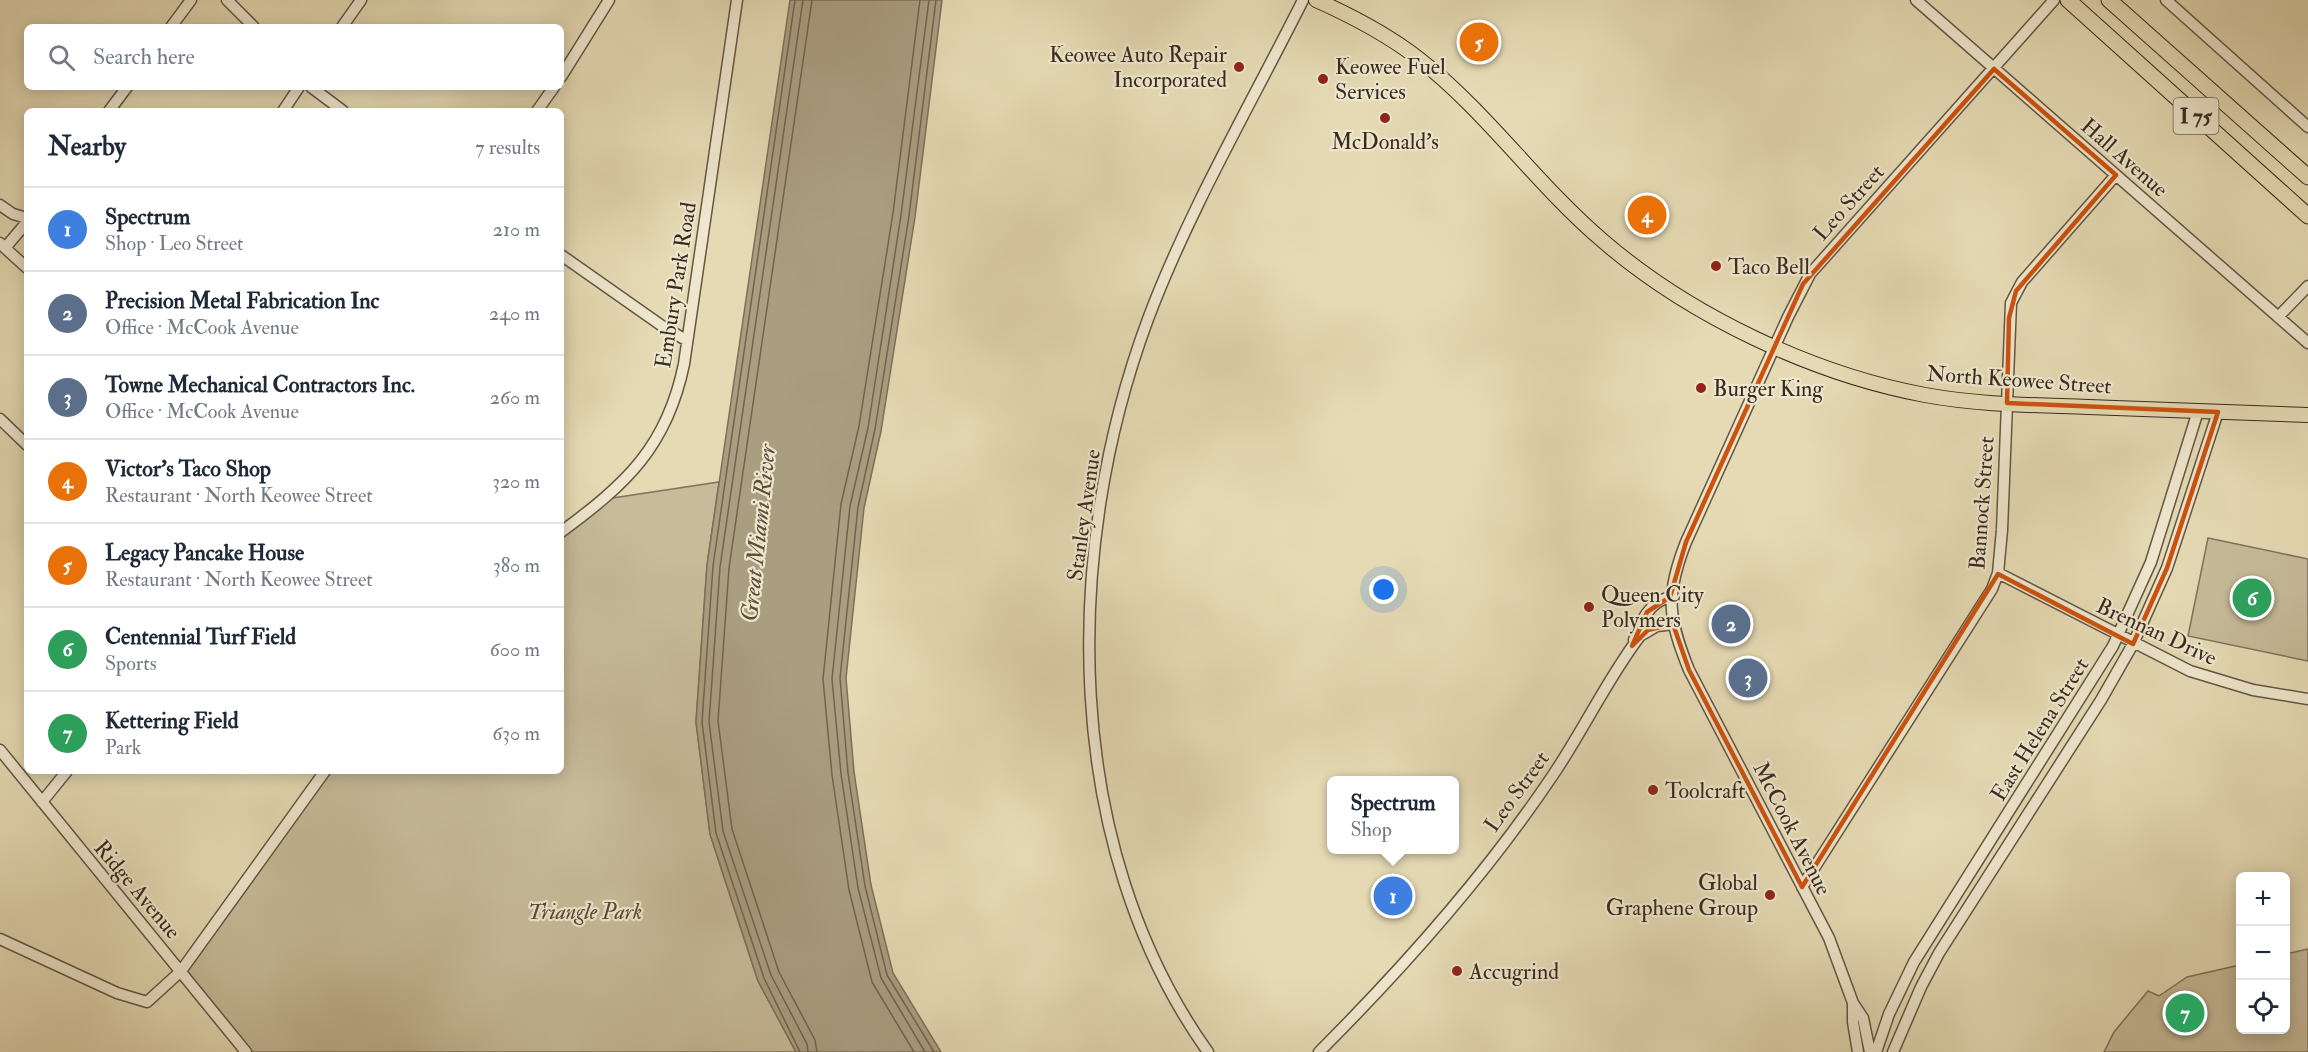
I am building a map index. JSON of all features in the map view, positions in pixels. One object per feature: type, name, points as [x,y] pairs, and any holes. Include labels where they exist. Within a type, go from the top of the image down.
[{"type":"highway","name":"I 75","points":[[2068,0],[2308,216]]},
{"type":"highway","name":"I 75","points":[[2109,0],[2308,177]]},
{"type":"main road","name":"North Keowee Street","points":[[1316,0],[1367,24],[1418,58],[1460,96],[1578,219],[1629,263],[1689,304],[1833,372],[1887,387],[1940,397],[2007,404],[2308,415]]},
{"type":"street","points":[[173,24],[191,0]]},
{"type":"street","points":[[227,0],[251,24]]},
{"type":"street","points":[[344,24],[361,0]]},
{"type":"street","points":[[564,72],[609,0]]},
{"type":"street","name":"Embury Park Road","points":[[564,530],[625,482],[652,446],[678,391],[737,0]]},
{"type":"street","name":"Stanley Avenue","points":[[1208,1052],[1176,1005],[1144,941],[1126,895],[1109,830],[1101,786],[1092,708],[1091,642],[1095,548],[1114,435],[1130,372],[1149,317],[1183,238],[1303,0]]},
{"type":"street","name":"Hall Avenue","points":[[1916,0],[2308,343]]},
{"type":"street","name":"Leo Street","points":[[1632,646],[1648,630],[1673,624],[1670,597],[1672,582],[1686,542],[1788,317],[1810,274],[2054,0]]},
{"type":"street","points":[[2166,0],[2308,127]]},
{"type":"street","points":[[111,108],[125,90]]},
{"type":"street","points":[[284,108],[297,90]]},
{"type":"street","points":[[315,90],[340,108]]},
{"type":"street","points":[[539,108],[552,90]]},
{"type":"street","name":"Bannock Street","points":[[1802,887],[1986,600],[1998,573],[2009,318],[2016,291],[2116,175]]},
{"type":"street","points":[[0,205],[24,219]]},
{"type":"street","points":[[24,223],[3,246],[24,265]]},
{"type":"street","points":[[564,257],[665,328],[686,340]]},
{"type":"street","points":[[2278,317],[2308,286]]},
{"type":"street","name":"East Helena Street","points":[[1876,1052],[1889,1014],[1914,962],[2056,739],[2118,636],[2151,562],[2198,411]]},
{"type":"street","name":"East Helena Street","points":[[1893,1052],[1930,970],[2133,644],[2167,568],[2218,412]]},
{"type":"street","points":[[0,419],[24,442]]},
{"type":"street","name":"Brennan Drive","points":[[1998,573],[2133,644],[2190,671],[2253,690],[2308,699]]},
{"type":"street","name":"Leo Street","points":[[1319,1052],[1434,931],[1505,840],[1552,776],[1632,646],[1647,612],[1657,602],[1670,597]]},
{"type":"street","name":"McCook Avenue","points":[[1673,624],[1689,670],[1829,938],[1853,1003],[1863,1018],[1870,1052]]},
{"type":"street","points":[[2056,739],[2070,748]]},
{"type":"street","name":"Ridge Avenue","points":[[0,750],[246,1052]]},
{"type":"street","points":[[42,802],[65,774]]},
{"type":"street","points":[[0,939],[136,1000],[147,1002],[181,971],[323,774]]},
{"type":"street","points":[[1984,852],[1998,861]]},
{"type":"street","points":[[1853,1003],[1853,1022],[1858,1052]]},
{"type":"highlighted area","points":[[1994,69],[2116,175],[2016,291],[2009,318],[2007,403],[2218,412],[2167,568],[2133,644],[1998,574],[1802,887],[1689,670],[1673,624],[1648,630],[1632,646],[1647,612],[1670,597],[1686,542],[1803,284]]},
{"type":"green space","name":"Triangle Park","points":[[719,482],[707,565],[696,722],[710,834],[758,981],[796,1052],[246,1052],[181,971],[323,774],[564,774],[564,530],[606,499]]},
{"type":"green space","points":[[2208,538],[2308,559],[2308,661],[2188,636]]},
{"type":"green space","points":[[2308,949],[2308,1052],[2104,1052],[2114,1032],[2148,991],[2159,996],[2187,977],[2236,966],[2236,1034],[2290,1034],[2290,953]]},
{"type":"water","name":"Great Miami River","points":[[790,0],[942,0],[915,217],[881,431],[864,508],[846,678],[854,772],[871,885],[893,973],[941,1052],[796,1052],[758,981],[710,834],[696,722],[707,565]]},
{"type":"place","name":"Legacy Pancake House","points":[[1479,42]]},
{"type":"place","name":"Keowee Auto Repair Incorporated","points":[[1239,67]]},
{"type":"place","name":"Keowee Fuel Services","points":[[1323,79]]},
{"type":"place","name":"McDonald's","points":[[1385,118]]},
{"type":"place","name":"Victor's Taco Shop","points":[[1647,215]]},
{"type":"place","name":"Taco Bell","points":[[1716,266]]},
{"type":"place","name":"Burger King","points":[[1701,388]]},
{"type":"place","name":"Centennial Turf Field","points":[[2252,598]]},
{"type":"place","name":"Queen City Polymers","points":[[1589,607]]},
{"type":"place","name":"Precision Metal Fabrication Inc","points":[[1731,624]]},
{"type":"place","name":"Towne Mechanical Contractors Inc.","points":[[1748,678]]},
{"type":"place","name":"Toolcraft","points":[[1653,790]]},
{"type":"place","name":"Global Graphene Group","points":[[1770,895]]},
{"type":"place","name":"Spectrum","points":[[1393,896]]},
{"type":"place","name":"Accugrind","points":[[1457,971]]},
{"type":"place","name":"Kettering Field","points":[[2185,1013]]}]
